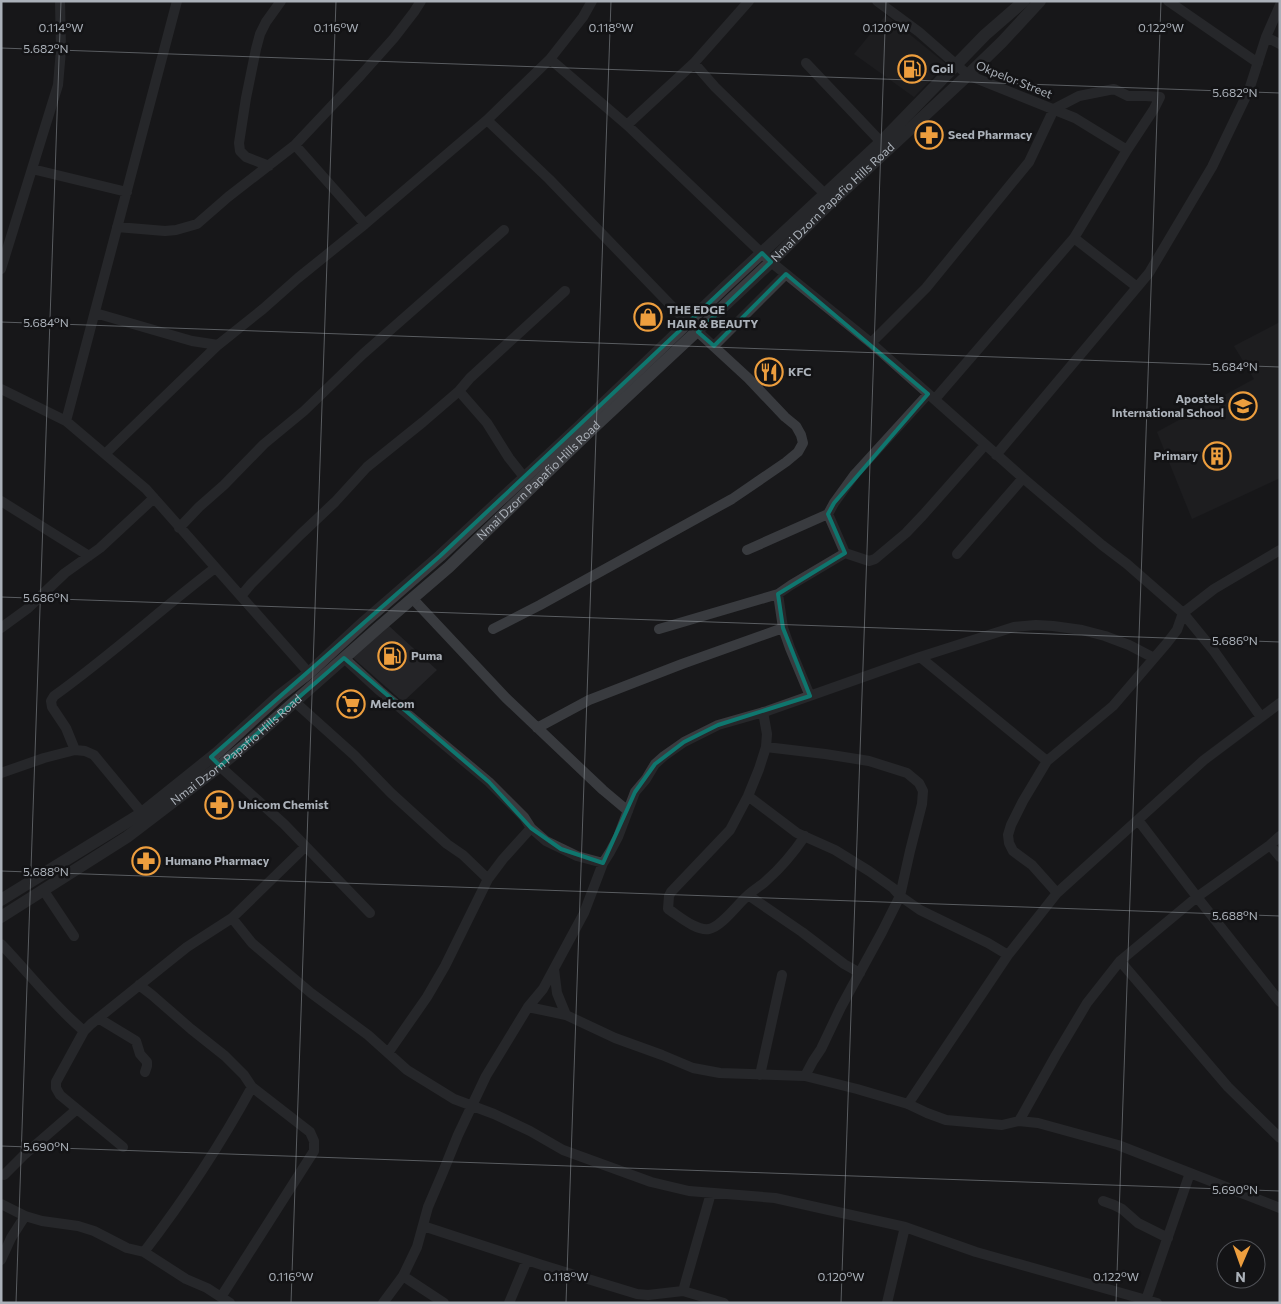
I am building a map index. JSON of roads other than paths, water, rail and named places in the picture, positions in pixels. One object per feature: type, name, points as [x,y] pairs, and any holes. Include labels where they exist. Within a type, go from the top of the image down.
[{"type":"street","points":[[1,269],[58,85],[61,50],[60,1]]},
{"type":"street","points":[[66,420],[177,1]]},
{"type":"street","points":[[268,166],[246,157],[240,151],[239,143],[246,98],[260,34],[266,22],[282,1]]},
{"type":"street","points":[[117,228],[164,231],[176,230],[197,224],[294,145],[394,38],[421,1]]},
{"type":"street","points":[[105,454],[218,345],[486,120],[550,59],[583,17],[592,1]]},
{"type":"street","points":[[627,125],[694,63],[749,1]]},
{"type":"street","name":"Okpelor Street","points":[[877,1],[919,32],[968,75],[1075,118],[1128,150]]},
{"type":"street","name":"Nmai Dzorn Papafio Hills Road","points":[[1,917],[127,837],[215,762],[279,696],[309,673],[440,556],[580,426],[687,322],[881,142],[985,36],[1024,1]]},
{"type":"street","name":"Nmai Dzorn Papafio Hills Road","points":[[1,900],[142,814],[215,762],[256,736],[449,567],[589,432],[698,332],[826,207],[968,75],[1040,1]]},
{"type":"street","points":[[1168,1],[1258,62]]},
{"type":"street","points":[[996,455],[1149,273],[1212,167],[1249,90],[1266,37],[1280,5]]},
{"type":"street","points":[[1266,37],[1280,44]]},
{"type":"street","points":[[550,59],[627,125],[771,262],[871,343],[996,455],[1183,613],[1214,651],[1260,717]]},
{"type":"street","points":[[694,63],[824,193]]},
{"type":"street","points":[[806,63],[881,142]]},
{"type":"street","points":[[747,550],[828,514],[856,474],[932,396],[1074,238],[1160,97],[1128,96],[1114,89],[1079,96],[1054,109],[1029,162],[926,288],[871,343]]},
{"type":"street","points":[[486,120],[549,179],[687,322]]},
{"type":"street","points":[[294,145],[364,224]]},
{"type":"street","points":[[32,169],[127,192]]},
{"type":"street","points":[[180,528],[264,444],[304,411],[351,366],[504,230]]},
{"type":"street","points":[[1074,238],[1137,287]]},
{"type":"street","points":[[714,346],[786,274]]},
{"type":"street","points":[[241,596],[335,502],[367,467],[459,391],[470,378],[565,291]]},
{"type":"street","points":[[95,313],[192,341],[218,345]]},
{"type":"street","points":[[493,629],[732,499],[798,452],[804,443],[796,426],[698,332]]},
{"type":"street","points":[[1,389],[66,420],[146,489],[309,673]]},
{"type":"street","points":[[459,391],[487,423],[524,477]]},
{"type":"street","points":[[828,514],[845,553],[869,561],[875,559],[906,533],[985,445]]},
{"type":"street","points":[[958,554],[1023,478]]},
{"type":"street","points":[[1,628],[27,609],[65,573],[100,548],[154,498]]},
{"type":"street","points":[[1,501],[89,556]]},
{"type":"street","points":[[1056,894],[1032,865],[1014,852],[1008,844],[1011,825],[1047,761],[1113,706],[1177,630],[1183,613],[1214,589],[1280,550]]},
{"type":"street","points":[[659,629],[778,594],[845,553]]},
{"type":"street","points":[[75,750],[66,728],[52,707],[51,701],[54,696],[101,661],[215,568]]},
{"type":"street","points":[[778,594],[783,628],[810,696]]},
{"type":"street","points":[[412,598],[506,698],[603,790],[628,811]]},
{"type":"street","points":[[383,1303],[403,1276],[417,1247],[428,1207],[458,1135],[486,1076],[528,1007],[543,989],[584,913],[603,863],[610,852],[635,792],[655,764],[664,756],[684,742],[718,725],[763,712],[920,657],[1014,627],[1036,625],[1082,630],[1129,644],[1154,658]]},
{"type":"street","points":[[537,728],[589,700],[783,628]]},
{"type":"street","points":[[920,657],[1047,761]]},
{"type":"street","points":[[344,658],[380,691],[489,782],[524,817],[531,828],[546,841],[577,856],[603,863]]},
{"type":"street","points":[[295,702],[354,755],[391,793],[488,879]]},
{"type":"street","points":[[908,1104],[1008,955],[1056,894],[1204,760],[1280,702]]},
{"type":"street","points":[[763,712],[767,734],[766,747],[748,796],[730,830],[671,892],[668,909],[697,928],[708,929],[718,925],[748,895],[768,880],[784,864],[804,836]]},
{"type":"street","points":[[766,747],[869,761],[907,774],[919,782],[923,791],[922,804],[900,896],[821,1049],[805,1076]]},
{"type":"street","points":[[1,773],[44,758],[75,750],[85,751],[94,755],[142,814]]},
{"type":"street","points":[[215,762],[284,824],[370,913]]},
{"type":"street","points":[[748,796],[797,833],[835,850],[869,871],[920,910],[988,943],[1008,955]]},
{"type":"street","points":[[1138,820],[1280,1002]]},
{"type":"street","points":[[388,1053],[427,997],[445,966],[488,879],[531,828]]},
{"type":"street","points":[[1020,1121],[1087,1003],[1120,961],[1197,897],[1280,836]]},
{"type":"street","points":[[1270,845],[1280,857]]},
{"type":"street","points":[[123,1147],[77,1109],[56,1088],[56,1082],[84,1031],[187,947],[232,918],[305,847]]},
{"type":"street","points":[[44,891],[74,936]]},
{"type":"street","points":[[748,895],[844,964],[860,973]]},
{"type":"street","points":[[232,918],[252,944],[311,993],[368,1036],[407,1070],[454,1099],[494,1114],[530,1131],[563,1150],[651,1182],[689,1191],[775,1198],[905,1227],[976,1252],[1152,1301],[1168,1238],[1190,1173]]},
{"type":"street","points":[[1,944],[19,962],[34,982],[84,1031]]},
{"type":"street","points":[[1120,961],[1228,1087],[1280,1138]]},
{"type":"street","points":[[554,968],[557,993],[566,1015]]},
{"type":"street","points":[[760,1075],[782,975]]},
{"type":"street","points":[[1,1204],[24,1216],[42,1221],[78,1226],[94,1231],[127,1248],[144,1252],[186,1279],[207,1288],[226,1300],[314,1151],[314,1141],[310,1132],[252,1087],[225,1056],[139,985]]},
{"type":"street","points":[[528,1007],[566,1015],[615,1038],[693,1068],[720,1073],[805,1076],[908,1104],[946,1120],[1002,1125],[1020,1121],[1038,1123],[1118,1145],[1280,1208]]},
{"type":"street","points":[[98,1018],[136,1041],[140,1054],[147,1062],[148,1066],[145,1072]]},
{"type":"street","points":[[144,1252],[170,1218],[228,1130],[252,1087]]},
{"type":"street","points":[[4,1176],[24,1155],[77,1109]]},
{"type":"street","points":[[683,1291],[711,1193]]},
{"type":"street","points":[[1103,1201],[1122,1209],[1138,1223],[1168,1238]]},
{"type":"street","points":[[1,1260],[24,1216]]},
{"type":"street","points":[[423,1226],[648,1299],[683,1291],[724,1303]]},
{"type":"street","points":[[887,1303],[905,1227]]},
{"type":"street","points":[[509,1303],[527,1260]]},
{"type":"street","points":[[403,1276],[444,1303]]},
{"type":"place","name":"Goil","points":[[912,69]]},
{"type":"place","name":"Seed Pharmacy","points":[[929,135]]},
{"type":"place","name":"THE EDGE HAIR & BEAUTY","points":[[648,317]]},
{"type":"place","name":"KFC","points":[[769,372]]},
{"type":"place","name":"Apostels International School","points":[[1243,406]]},
{"type":"place","name":"Primary","points":[[1217,456]]},
{"type":"place","name":"Puma","points":[[392,656]]},
{"type":"place","name":"Melcom","points":[[351,704]]},
{"type":"place","name":"Unicom Chemist","points":[[219,805]]},
{"type":"place","name":"Humano Pharmacy","points":[[146,861]]}]
